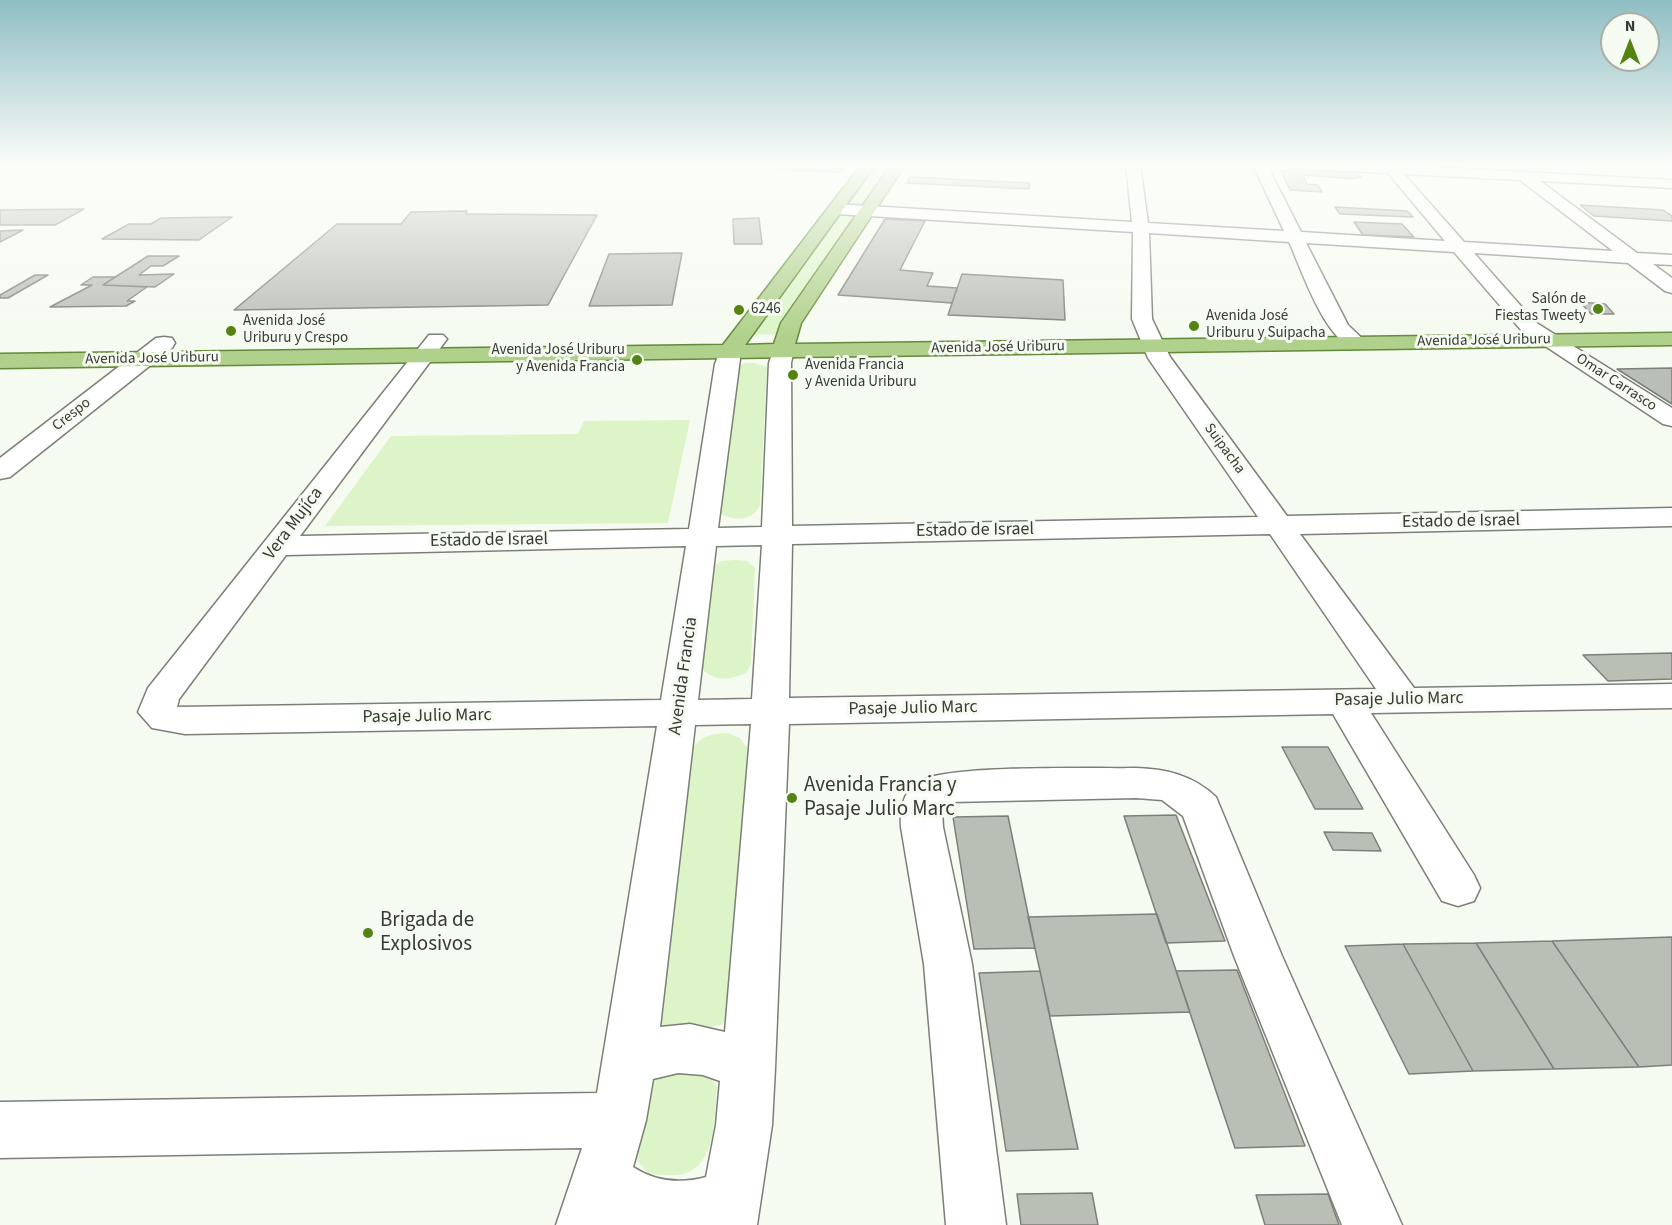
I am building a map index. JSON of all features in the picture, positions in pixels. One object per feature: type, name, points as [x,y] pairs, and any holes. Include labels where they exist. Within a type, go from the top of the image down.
[{"type":"main road","name":"Avenida Francia","points":[[735,343],[825,222]]},
{"type":"main road","points":[[785,342],[791,323],[861,222]]},
{"type":"main road","name":"Avenida José Uriburu","points":[[1151,338],[1339,328],[1672,324]]},
{"type":"main road","name":"Avenida José Uriburu","points":[[0,361],[144,359],[429,347],[785,342],[1151,338],[1356,343],[1672,339]]},
{"type":"main road","name":"Avenida José Uriburu","points":[[0,345],[164,342],[429,347]]},
{"type":"street","points":[[1047,222],[1672,261]]},
{"type":"street","name":"Suipacha","points":[[1139,222],[1142,319],[1159,358],[1403,700]]},
{"type":"street","points":[[1289,222],[1339,328],[1356,343]]},
{"type":"street","name":"Omar Carrasco","points":[[1439,222],[1528,326],[1672,419]]},
{"type":"street","points":[[1587,222],[1672,287]]},
{"type":"street","name":"Crespo","points":[[0,471],[164,342]]},
{"type":"street","points":[[593,1203],[639,1205],[685,1212],[730,1213],[748,1068],[770,711],[777,535],[780,363],[785,342]]},
{"type":"street","name":"Avenida Francia","points":[[593,1203],[619,1120],[630,1061],[680,713],[726,364],[735,343]]},
{"type":"street","name":"Vera Mujíca","points":[[157,712],[166,690],[429,347]]},
{"type":"street","name":"Estado de Israel","points":[[277,546],[1672,517]]},
{"type":"street","name":"Pasaje Julio Marc","points":[[157,712],[165,718],[185,721],[1672,696]]},
{"type":"street","points":[[1344,701],[1458,888]]},
{"type":"street","points":[[976,1225],[948,964],[922,827],[921,806],[932,793],[949,787],[1136,783],[1163,784],[1188,794],[1201,808],[1258,957],[1372,1225]]},
{"type":"street","points":[[630,1061],[672,1047],[713,1050],[748,1068]]},
{"type":"street","points":[[0,1130],[619,1120]]},
{"type":"green space","points":[[825,222],[860,222],[786,334],[740,335]]},
{"type":"green space","points":[[745,363],[767,367],[760,505],[753,515],[730,518],[719,513],[739,365]]},
{"type":"green space","points":[[690,420],[668,523],[325,526],[391,436],[578,434],[584,421]]},
{"type":"green space","points":[[721,561],[747,561],[755,568],[751,664],[746,673],[729,678],[718,678],[703,670],[713,567]]},
{"type":"green space","points":[[727,733],[740,738],[747,748],[730,1005],[723,1024],[702,1029],[664,1030],[661,1020],[692,749],[708,736]]},
{"type":"green space","points":[[683,1070],[708,1075],[717,1086],[711,1141],[699,1164],[689,1172],[673,1175],[648,1174],[633,1154],[647,1087],[657,1074]]},
{"type":"building","points":[[0,222],[60,222],[55,225],[0,225]]},
{"type":"building","points":[[225,222],[199,240],[102,239],[129,224]]},
{"type":"building","points":[[403,222],[593,222],[548,305],[234,310],[337,224]]},
{"type":"building","points":[[733,222],[759,222],[762,244],[734,244]]},
{"type":"building","points":[[883,222],[924,222],[900,270],[933,273],[927,286],[957,288],[952,303],[838,295]]},
{"type":"building","points":[[1354,222],[1402,224],[1414,237],[1363,235]]},
{"type":"building","points":[[23,230],[0,242],[0,231]]},
{"type":"building","points":[[682,253],[672,305],[589,306],[609,254]]},
{"type":"building","points":[[148,256],[179,256],[163,266],[151,266],[139,275],[174,274],[155,287],[103,285]]},
{"type":"building","points":[[962,274],[1063,280],[1065,320],[948,315]]},
{"type":"building","points":[[35,275],[48,275],[8,298],[0,298],[0,295]]},
{"type":"building","points":[[93,277],[115,277],[103,285],[147,287],[127,301],[135,301],[126,306],[50,307],[92,285],[81,285]]},
{"type":"building","points":[[1580,302],[1605,304],[1614,314],[1591,314]]},
{"type":"building","points":[[1672,368],[1672,404],[1617,369]]},
{"type":"building","points":[[1672,653],[1672,679],[1608,681],[1583,655]]},
{"type":"building","points":[[1282,747],[1328,747],[1363,809],[1315,809]]},
{"type":"building","points":[[1176,815],[1225,941],[1166,943],[1124,816]]},
{"type":"building","points":[[1008,816],[1035,948],[974,949],[953,817]]},
{"type":"building","points":[[1324,832],[1372,833],[1381,851],[1333,850]]},
{"type":"building","points":[[1157,914],[1190,1012],[1050,1016],[1028,917]]},
{"type":"building","points":[[1672,937],[1672,1065],[1639,1067],[1552,941]]},
{"type":"building","points":[[1552,941],[1639,1067],[1554,1069],[1476,943]]},
{"type":"building","points":[[1476,943],[1554,1069],[1473,1071],[1403,944]]},
{"type":"building","points":[[1403,944],[1473,1071],[1409,1074],[1345,946]]},
{"type":"building","points":[[1237,970],[1305,1146],[1235,1148],[1176,971]]},
{"type":"building","points":[[1040,971],[1078,1149],[1006,1151],[979,973]]},
{"type":"building","points":[[1092,1193],[1098,1225],[1021,1225],[1017,1194]]},
{"type":"building","points":[[1328,1194],[1339,1225],[1265,1225],[1256,1195]]},
{"type":"place","name":"Salón de Fiestas Tweety","points":[[1598,309]]},
{"type":"place","name":"6246","points":[[739,310]]},
{"type":"place","name":"Avenida José Uriburu y Suipacha","points":[[1194,326]]},
{"type":"place","name":"Avenida José Uriburu y Crespo","points":[[231,331]]},
{"type":"place","name":"Avenida José Uriburu y Avenida Francia","points":[[637,360]]},
{"type":"place","name":"Avenida Francia y Avenida Uriburu","points":[[793,375]]},
{"type":"place","name":"Avenida Francia y Pasaje Julio Marc","points":[[792,798]]},
{"type":"place","name":"Brigada de Explosivos","points":[[368,933]]}]
